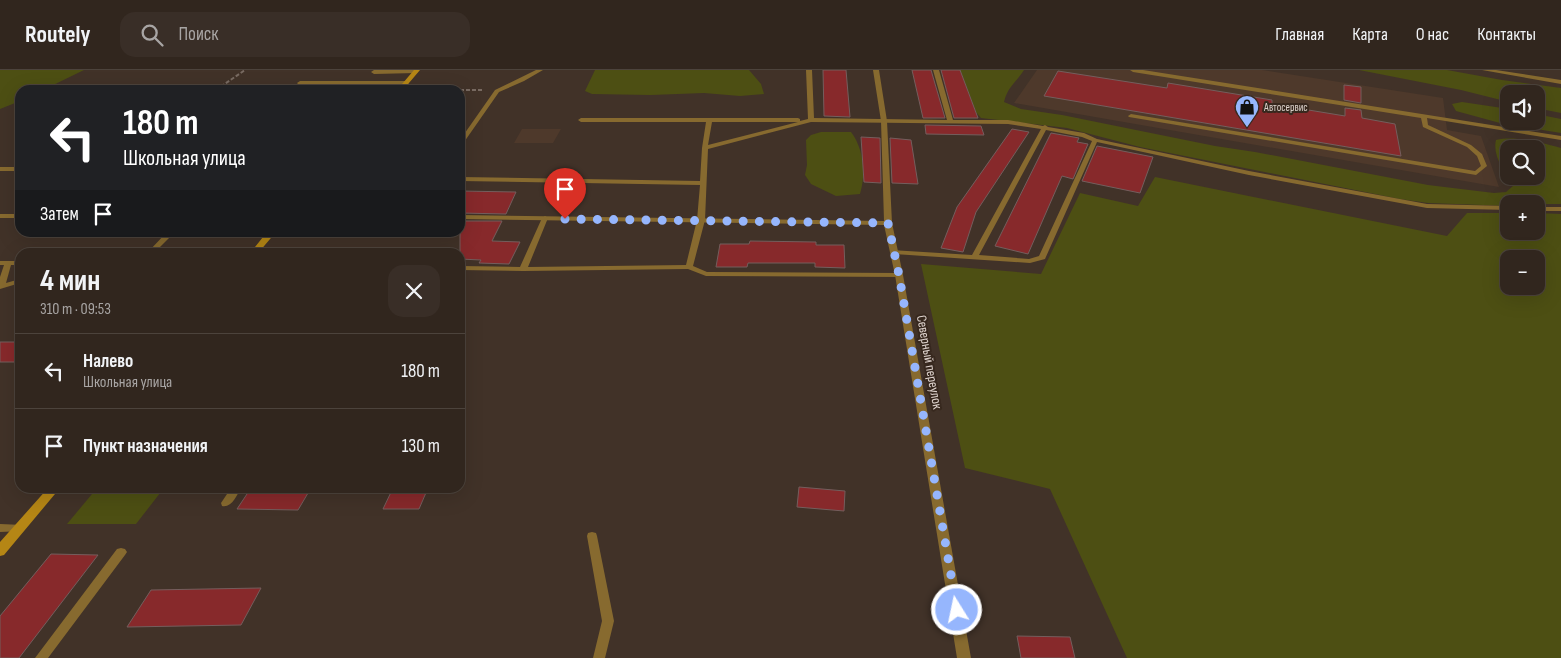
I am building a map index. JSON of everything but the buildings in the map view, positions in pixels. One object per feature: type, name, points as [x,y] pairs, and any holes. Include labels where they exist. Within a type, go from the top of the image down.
[{"type":"main road","points":[[404,85],[417,71]]},
{"type":"main road","points":[[258,248],[268,237]]},
{"type":"main road","points":[[0,551],[50,493]]},
{"type":"street","name":"Северный переулок","points":[[876,70],[884,121],[888,223],[899,275],[964,658]]},
{"type":"street","points":[[1485,70],[1561,82]]},
{"type":"street","points":[[0,216],[15,216]]},
{"type":"street","points":[[465,217],[888,223]]},
{"type":"lane","points":[[465,137],[497,91],[540,70]]},
{"type":"lane","points":[[810,70],[811,120]]},
{"type":"lane","points":[[936,70],[951,122]]},
{"type":"lane","points":[[1132,70],[1561,138]]},
{"type":"lane","points":[[374,72],[417,71]]},
{"type":"lane","points":[[300,83],[351,85]]},
{"type":"lane","points":[[1131,116],[1476,173],[1484,166],[1480,155],[1469,146],[1425,126],[1424,116]]},
{"type":"lane","points":[[581,120],[1008,122],[1084,134],[1095,140],[1249,173],[1427,206],[1500,208]]},
{"type":"lane","points":[[689,267],[701,220],[705,148],[709,120]]},
{"type":"lane","points":[[705,148],[811,120]]},
{"type":"lane","points":[[974,258],[1045,127]]},
{"type":"lane","points":[[894,252],[1030,261],[1042,257],[1095,140]]},
{"type":"lane","points":[[0,169],[15,169]]},
{"type":"lane","points":[[465,179],[704,183]]},
{"type":"lane","points":[[1545,209],[1561,209]]},
{"type":"lane","points":[[523,269],[546,218]]},
{"type":"lane","points":[[155,248],[167,237]]},
{"type":"lane","points":[[4,263],[1,286],[15,282]]},
{"type":"lane","points":[[465,268],[689,267],[706,274],[899,275]]},
{"type":"lane","points":[[226,503],[233,493]]},
{"type":"lane","points":[[0,528],[19,528]]},
{"type":"lane","points":[[592,536],[608,621],[599,658]]},
{"type":"lane","points":[[40,658],[121,552]]},
{"type":"path","points":[[223,85],[245,70]]},
{"type":"path","points":[[465,90],[497,91]]},
{"type":"shaded area","points":[[0,70],[84,70],[53,85],[15,85],[15,103],[0,109]]},
{"type":"shaded area","points":[[595,70],[749,70],[761,84],[764,94],[740,96],[704,93],[651,95],[592,94],[585,91]]},
{"type":"shaded area","points":[[960,70],[1024,70],[1010,88],[1004,102],[1021,109],[1062,115],[1215,146],[1428,185],[1494,193],[1506,192],[1512,185],[1545,185],[1545,144],[1561,148],[1561,204],[1545,204],[1545,195],[1500,195],[1500,206],[1428,203],[1400,199],[1140,147],[1067,128],[981,118],[976,112]]},
{"type":"shaded area","points":[[1037,70],[1262,70],[1443,98],[1447,130],[1481,136],[1499,187],[1014,103]]},
{"type":"shaded area","points":[[1359,70],[1447,70],[1539,85],[1500,85],[1500,100]]},
{"type":"shaded area","points":[[1545,86],[1561,88],[1561,113],[1545,110]]},
{"type":"shaded area","points":[[1462,102],[1500,108],[1500,123],[1456,111],[1452,104]]},
{"type":"shaded area","points":[[1545,116],[1561,119],[1561,133],[1543,130],[1545,130]]},
{"type":"shaded area","points":[[522,129],[561,129],[553,143],[514,143]]},
{"type":"shaded area","points":[[821,132],[851,132],[859,146],[863,162],[860,194],[836,196],[811,184],[805,175],[807,165],[806,140],[811,135]]},
{"type":"shaded area","points":[[1512,138],[1528,140],[1500,140],[1500,163],[1496,152],[1496,140]]},
{"type":"shaded area","points":[[1155,177],[1447,236],[1467,213],[1500,213],[1500,240],[1545,240],[1545,213],[1561,214],[1561,658],[1127,658],[1050,489],[965,468],[921,264],[1041,274],[1080,193],[1138,206]]},
{"type":"shaded area","points":[[93,493],[160,493],[136,524],[67,524]]},
{"type":"place","name":"Автосервис","points":[[1247,128]]},
{"type":"route","points":[[565,219],[888,223],[899,275],[957,610]]}]
